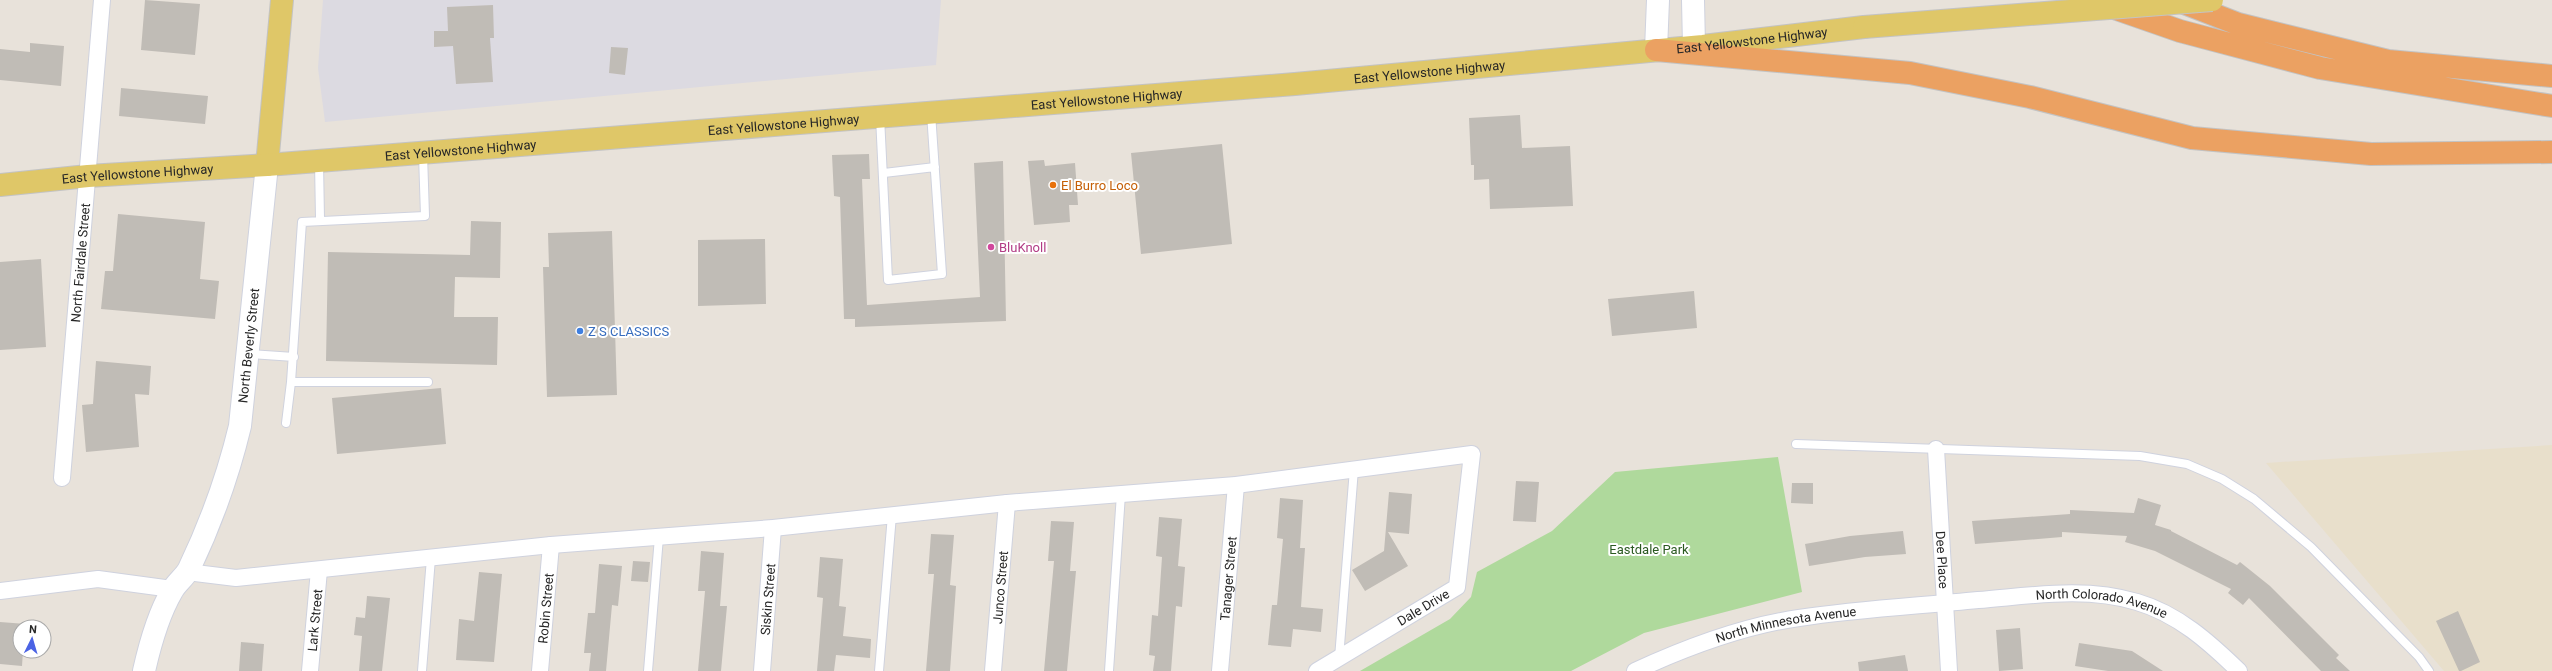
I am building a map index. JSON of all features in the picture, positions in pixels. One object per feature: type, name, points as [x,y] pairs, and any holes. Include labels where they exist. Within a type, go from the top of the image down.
[{"type":"highway","points":[[2090,0],[2180,31],[2320,68],[2552,106]]},
{"type":"highway","points":[[2176,0],[2238,24],[2388,61],[2552,76]]},
{"type":"highway","points":[[1656,50],[1910,73],[2030,97],[2192,138],[2371,154],[2552,152]]},
{"type":"main road","name":"North Beverly Street","points":[[144,671],[162,611],[172,589],[187,572],[228,473],[240,426],[267,165],[282,0]]},
{"type":"main road","points":[[1656,50],[1658,0]]},
{"type":"main road","points":[[1694,0],[1694,46]]},
{"type":"main road","name":"East Yellowstone Highway","points":[[0,185],[88,176],[267,165],[1295,84],[1656,50],[1864,26],[2212,0]]},
{"type":"street","name":"North Fairdale Street","points":[[62,478],[102,0]]},
{"type":"street","name":"Dee Place","points":[[1936,449],[1944,604],[1950,671]]},
{"type":"street","name":"Dale Drive","points":[[1317,671],[1456,587],[1472,454],[1354,469]]},
{"type":"street","points":[[187,572],[236,578],[551,545],[773,528],[1007,503],[1236,485],[1354,469]]},
{"type":"street","name":"Tanager Street","points":[[1220,671],[1236,485]]},
{"type":"street","name":"Junco Street","points":[[993,671],[1007,503]]},
{"type":"street","name":"Siskin Street","points":[[762,671],[773,528]]},
{"type":"street","name":"Robin Street","points":[[540,671],[551,545]]},
{"type":"street","name":"Lark Street","points":[[310,671],[319,570]]},
{"type":"street","points":[[0,591],[98,579],[172,589]]},
{"type":"street","name":"North Colorado Avenue","points":[[1944,604],[2063,593],[2120,597],[2153,608],[2180,621],[2203,636],[2239,671]]},
{"type":"street","name":"North Minnesota Avenue","points":[[1635,671],[1676,652],[1734,633],[1798,618],[1944,604]]},
{"type":"lane","points":[[880,116],[884,173],[888,280],[942,274],[931,112]]},
{"type":"lane","points":[[286,423],[294,357],[302,222],[320,219],[425,216],[422,152]]},
{"type":"lane","points":[[319,160],[320,219]]},
{"type":"lane","points":[[884,173],[935,168]]},
{"type":"lane","points":[[247,354],[294,357]]},
{"type":"lane","points":[[291,382],[428,382]]},
{"type":"lane","points":[[1796,444],[2140,456],[2187,464],[2222,479],[2254,499],[2311,547],[2419,657],[2429,671]]},
{"type":"lane","points":[[1339,658],[1354,469]]},
{"type":"lane","points":[[1109,671],[1121,494]]},
{"type":"lane","points":[[879,671],[892,516]]},
{"type":"lane","points":[[648,671],[659,537]]},
{"type":"lane","points":[[422,671],[431,558]]},
{"type":"shaded area","points":[[323,0],[941,0],[936,65],[325,122],[318,68]]},
{"type":"shaded area","points":[[2552,445],[2552,671],[2444,671],[2266,463]]},
{"type":"green space","name":"Eastdale Park","points":[[1778,457],[1802,592],[1644,633],[1571,671],[1360,671],[1450,619],[1471,597],[1477,572],[1552,531],[1615,472]]},
{"type":"building","points":[[145,0],[200,4],[195,55],[141,50]]},
{"type":"building","points":[[493,5],[494,38],[490,38],[493,82],[456,84],[453,46],[434,47],[434,31],[448,31],[447,7]]},
{"type":"building","points":[[30,43],[64,46],[61,86],[0,80],[0,49],[30,52]]},
{"type":"building","points":[[611,47],[628,48],[625,75],[609,73]]},
{"type":"building","points":[[121,88],[208,96],[205,124],[119,116]]},
{"type":"building","points":[[1520,115],[1522,148],[1570,146],[1573,206],[1490,209],[1489,179],[1474,180],[1474,165],[1471,165],[1469,118]]},
{"type":"building","points":[[1222,144],[1232,244],[1141,254],[1131,153]]},
{"type":"building","name":"BluKnoll","points":[[869,154],[870,179],[862,179],[867,305],[980,297],[974,163],[1003,161],[1006,321],[855,327],[855,319],[844,319],[840,197],[834,196],[832,155]]},
{"type":"building","name":"El Burro Loco","points":[[1044,160],[1045,166],[1075,163],[1078,205],[1069,205],[1070,222],[1034,225],[1028,161]]},
{"type":"building","points":[[118,214],[205,222],[200,279],[219,281],[215,319],[101,309],[105,271],[113,271]]},
{"type":"building","points":[[471,221],[501,222],[500,278],[455,277],[454,317],[498,317],[497,365],[326,361],[328,252],[470,255]]},
{"type":"building","name":"Z S CLASSICS","points":[[612,231],[617,395],[547,397],[543,267],[549,267],[548,233]]},
{"type":"building","points":[[765,239],[766,304],[698,306],[698,240]]},
{"type":"building","points":[[41,259],[46,347],[0,350],[0,262]]},
{"type":"building","points":[[1694,291],[1697,328],[1612,336],[1608,299]]},
{"type":"building","points":[[96,361],[151,366],[149,395],[135,394],[139,447],[86,452],[82,405],[93,404]]},
{"type":"building","points":[[441,388],[446,444],[337,454],[332,398]]},
{"type":"building","points":[[1516,481],[1539,482],[1536,522],[1513,521]]},
{"type":"building","points":[[1792,483],[1813,483],[1813,504],[1791,503]]},
{"type":"building","points":[[1389,492],[1412,494],[1409,534],[1388,532],[1408,566],[1365,591],[1352,570],[1384,551]]},
{"type":"building","points":[[1280,498],[1303,500],[1300,548],[1305,548],[1301,607],[1323,609],[1321,632],[1293,629],[1291,647],[1268,645],[1272,605],[1277,605],[1283,539],[1277,538]]},
{"type":"building","points":[[2138,498],[2161,505],[2155,525],[2171,530],[2237,565],[2240,562],[2270,586],[2339,655],[2336,658],[2350,671],[2321,671],[2249,598],[2243,605],[2228,593],[2231,589],[2155,551],[2125,542],[2127,536],[2062,532],[2062,537],[1975,544],[1972,521],[2070,514],[2070,510],[2134,513]]},
{"type":"building","points":[[1159,517],[1182,519],[1178,566],[1185,567],[1182,607],[1176,606],[1171,671],[1153,671],[1155,656],[1149,655],[1152,615],[1158,616],[1162,557],[1156,556]]},
{"type":"building","points":[[1051,521],[1074,522],[1070,571],[1076,571],[1067,671],[1044,671],[1054,561],[1048,561]]},
{"type":"building","points":[[1903,531],[1906,554],[1865,557],[1809,566],[1805,544],[1850,536]]},
{"type":"building","points":[[931,534],[954,535],[950,585],[956,586],[950,671],[926,671],[934,574],[928,574]]},
{"type":"building","points":[[701,551],[724,553],[720,606],[727,606],[721,671],[698,671],[705,591],[698,591]]},
{"type":"building","points":[[820,557],[843,559],[839,606],[846,607],[843,636],[871,639],[870,658],[836,655],[834,671],[817,671],[823,598],[817,597]]},
{"type":"building","points":[[633,561],[650,562],[648,582],[631,581]]},
{"type":"building","points":[[599,564],[622,566],[618,606],[612,605],[606,671],[589,671],[591,653],[584,653],[588,613],[595,613]]},
{"type":"building","points":[[479,572],[502,574],[494,662],[456,660],[459,619],[474,621]]},
{"type":"building","points":[[367,596],[390,598],[382,671],[359,671],[362,636],[354,635],[356,617],[365,618]]},
{"type":"building","points":[[2458,611],[2480,662],[2461,671],[2459,671],[2436,621]]},
{"type":"building","points":[[0,622],[12,623],[12,659],[22,659],[22,666],[0,664]]},
{"type":"building","points":[[2020,628],[2023,669],[1999,671],[1996,630]]},
{"type":"building","points":[[241,642],[264,644],[262,671],[239,671]]},
{"type":"building","points":[[2079,643],[2132,651],[2163,671],[2108,671],[2075,666]]},
{"type":"building","points":[[1905,655],[1908,671],[1859,671],[1858,662]]},
{"type":"place","name":"El Burro Loco","points":[[1053,185]]},
{"type":"place","name":"BluKnoll","points":[[991,247]]},
{"type":"place","name":"Z S CLASSICS","points":[[580,331]]}]
